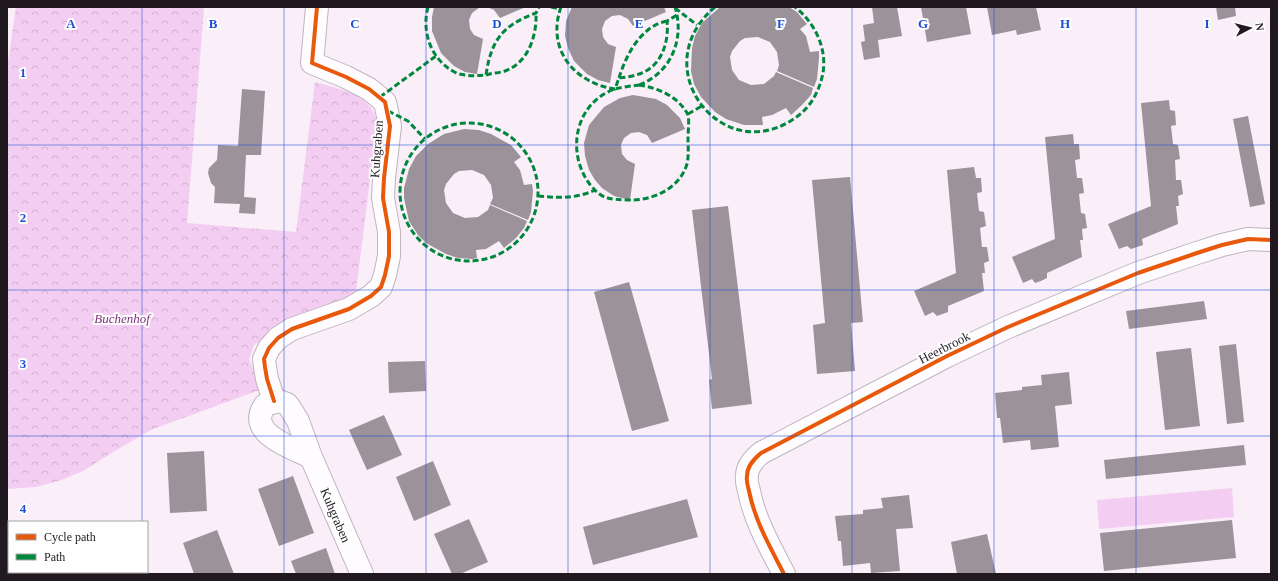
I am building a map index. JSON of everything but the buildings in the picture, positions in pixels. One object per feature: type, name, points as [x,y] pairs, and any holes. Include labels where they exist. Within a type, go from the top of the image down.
[{"type":"street","name":"Kuhgraben","points":[[317,7],[312,63],[346,77],[369,89],[385,102],[390,126],[383,198],[390,232],[389,256],[381,287],[371,296],[349,309],[292,329],[278,338],[264,359],[267,379],[274,401],[287,404],[293,412],[303,432],[311,457],[362,574]]},
{"type":"street","name":"Heerbrook","points":[[784,574],[752,506],[747,477],[749,468],[754,459],[761,453],[947,356],[1008,327],[1138,273],[1248,239],[1271,240]]},
{"type":"street","points":[[274,401],[265,405],[260,414],[263,429],[277,441],[311,457]]},
{"type":"green space","name":"Buchenhof","points":[[16,7],[204,7],[187,223],[296,232],[315,82],[344,90],[362,99],[369,105],[374,113],[377,123],[355,299],[271,334],[254,345],[249,359],[254,371],[265,388],[151,430],[85,470],[62,480],[36,487],[7,489],[7,68]]},
{"type":"green space","points":[[1232,488],[1234,517],[1099,529],[1097,500]]},
{"type":"marked path","points":[[428,7],[426,15],[427,32],[436,56],[448,68],[458,74],[476,76],[486,75],[491,52],[500,35],[515,23],[536,13],[539,7]]},
{"type":"marked path","points":[[551,7],[560,9]]},
{"type":"marked path","points":[[561,7],[557,22],[557,37],[567,62],[587,80],[615,89],[619,78],[641,73],[651,68],[656,63],[666,43],[667,21],[677,15]]},
{"type":"marked path","points":[[639,85],[650,80],[660,72],[673,54],[678,31],[678,19],[675,7]]},
{"type":"marked path","points":[[715,7],[695,31],[687,56],[689,81],[700,103],[718,120],[740,130],[765,131],[798,116],[808,106],[816,94],[823,73],[823,54],[818,37],[814,28],[795,7]]},
{"type":"marked path","points":[[675,8],[697,25]]},
{"type":"marked path","points":[[486,75],[505,71],[520,62],[530,48],[533,39],[536,13]]},
{"type":"marked path","points":[[619,78],[630,51],[642,35],[658,24],[667,21]]},
{"type":"marked path","points":[[380,97],[436,56]]},
{"type":"marked path","points":[[639,85],[653,88],[672,97],[687,113],[689,121],[687,164],[678,181],[671,187],[654,196],[636,200],[604,197],[592,187],[578,160],[578,131],[590,106],[601,96],[615,89],[639,85]]},
{"type":"marked path","points":[[688,114],[702,106]]},
{"type":"marked path","points":[[388,111],[408,121],[425,139]]},
{"type":"marked path","points":[[469,123],[495,128],[518,143],[533,166],[538,192],[533,218],[518,241],[495,256],[469,261],[443,256],[420,241],[405,218],[400,192],[405,166],[420,143],[443,128],[469,123]]},
{"type":"marked path","points":[[538,196],[567,197],[581,195],[595,190]]},
{"type":"cycle path","points":[[274,401],[267,379],[264,359],[269,348],[278,338],[292,329],[349,309],[371,296],[381,287],[389,256],[389,232],[383,198],[390,126],[385,102],[369,89],[346,77],[312,63],[317,7]]},
{"type":"cycle path","points":[[784,574],[759,523],[747,484],[747,472],[753,460],[761,453],[947,356],[1008,327],[1138,273],[1197,253],[1248,239],[1271,240]]}]
